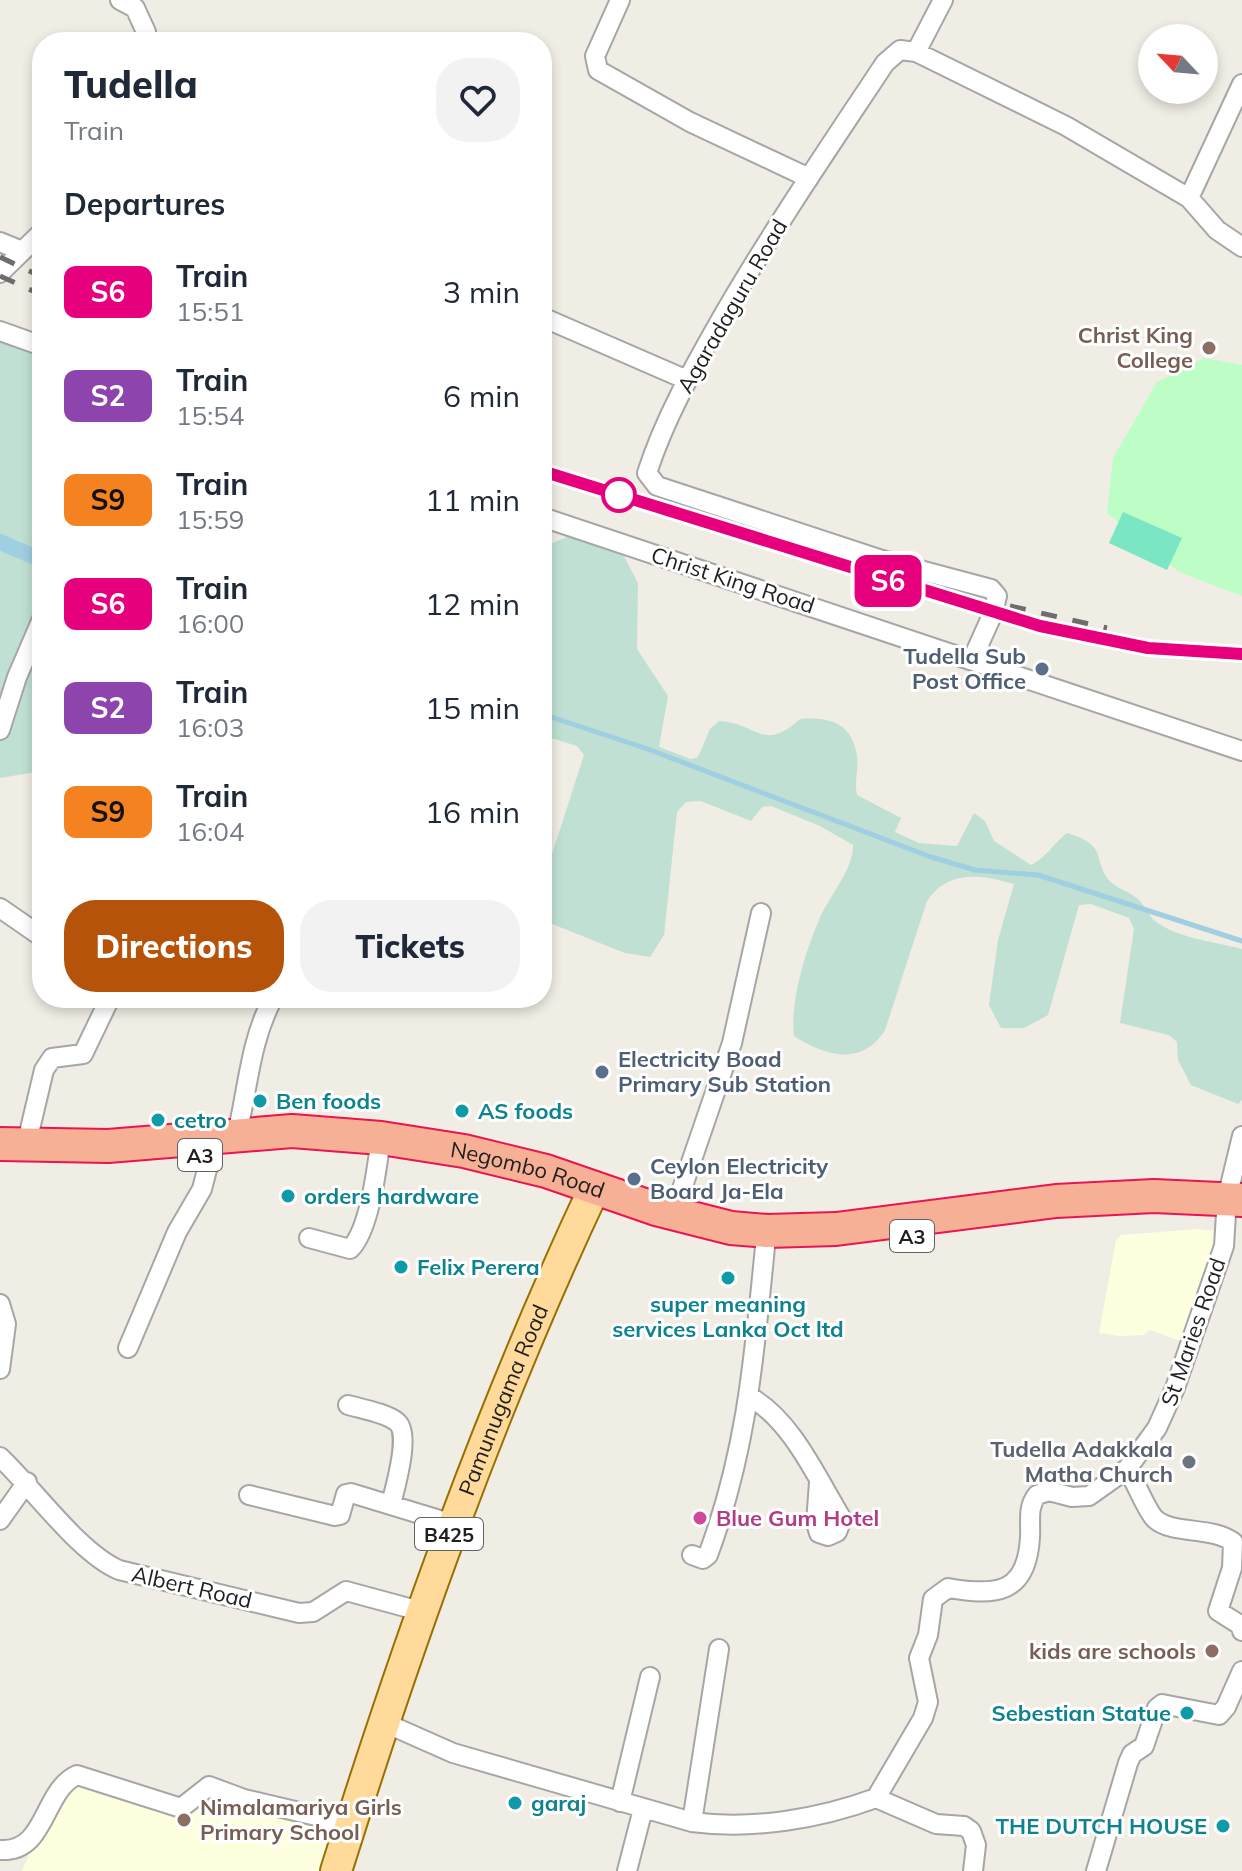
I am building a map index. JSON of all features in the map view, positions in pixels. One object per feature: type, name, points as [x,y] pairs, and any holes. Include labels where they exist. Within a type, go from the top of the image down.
[{"type":"highway","name":"Negombo Road","points":[[9,1150],[108,1146],[292,1131],[380,1146],[537,1189],[674,1212],[731,1228],[767,1231],[836,1229],[1056,1201],[1154,1196],[1234,1206]]},
{"type":"highway","name":"Negombo Road","points":[[9,1150],[104,1161],[380,1146]]},
{"type":"highway","name":"Negombo Road","points":[[590,1198],[639,1224],[729,1244],[765,1247],[834,1246],[1117,1212],[1234,1206]]},
{"type":"main road","name":"Pamunugama Road","points":[[336,1871],[420,1611],[547,1290],[590,1198]]},
{"type":"street","points":[[120,0],[135,8],[142,32]]},
{"type":"street","points":[[620,0],[595,56],[598,70],[690,122],[809,178]]},
{"type":"street","points":[[943,0],[916,52],[1066,126],[1189,198],[1217,230],[1242,247]]},
{"type":"street","name":"Agaradaguru Road","points":[[916,52],[900,50],[885,63],[753,264],[687,380],[656,445],[647,473],[657,486],[882,560],[991,589],[997,596],[993,613],[972,660]]},
{"type":"street","points":[[1189,198],[1242,84]]},
{"type":"street","points":[[0,242],[22,251]]},
{"type":"street","points":[[0,273],[32,242]]},
{"type":"street","points":[[552,321],[687,380]]},
{"type":"street","points":[[0,331],[32,342]]},
{"type":"street","name":"Christ King Road","points":[[552,520],[1242,751]]},
{"type":"street","points":[[0,730],[32,642]]},
{"type":"street","points":[[0,908],[32,930]]},
{"type":"street","points":[[674,1212],[732,1043],[761,913]]},
{"type":"street","points":[[9,1150],[52,1058],[83,1054],[105,1008]]},
{"type":"street","points":[[237,1134],[244,1084],[261,1019],[267,1008]]},
{"type":"street","points":[[1234,1206],[1242,1136]]},
{"type":"street","points":[[309,1238],[350,1249],[356,1244],[365,1219],[380,1146]]},
{"type":"street","points":[[128,1348],[177,1232],[202,1189],[211,1154]]},
{"type":"street","name":"St Maries Road","points":[[876,1798],[923,1718],[928,1702],[919,1658],[928,1635],[933,1599],[948,1588],[978,1593],[999,1592],[1010,1586],[1025,1564],[1030,1509],[1037,1495],[1049,1491],[1072,1497],[1089,1496],[1127,1469],[1167,1410],[1224,1246],[1234,1206]]},
{"type":"street","points":[[692,1555],[703,1559],[711,1547],[735,1478],[750,1397],[765,1247]]},
{"type":"street","points":[[0,1304],[6,1324],[0,1369]]},
{"type":"street","points":[[750,1397],[763,1404],[785,1430],[819,1482]]},
{"type":"street","points":[[348,1405],[396,1421],[403,1430],[399,1474],[391,1504]]},
{"type":"street","name":"Albert Road","points":[[0,1457],[75,1536],[104,1563],[119,1570],[299,1613],[313,1612],[346,1591],[420,1611]]},
{"type":"street","points":[[1127,1469],[1155,1519],[1220,1533],[1233,1542],[1232,1568],[1218,1611],[1240,1625],[1242,1631]]},
{"type":"street","points":[[0,1520],[27,1482]]},
{"type":"street","points":[[249,1495],[335,1516],[340,1515],[345,1497],[351,1493],[453,1524]]},
{"type":"street","points":[[692,1822],[719,1649]]},
{"type":"street","points":[[1096,1871],[1130,1757],[1144,1746],[1157,1708],[1162,1704],[1219,1715],[1242,1671]]},
{"type":"street","points":[[620,1802],[650,1677]]},
{"type":"street","points":[[383,1722],[453,1753],[692,1822],[724,1826],[779,1820],[839,1812],[876,1798],[936,1824],[964,1826],[971,1831],[976,1845],[973,1871]]},
{"type":"street","points":[[0,1850],[20,1847],[32,1839],[57,1790],[66,1780],[77,1775],[181,1808],[209,1786],[244,1799],[350,1824]]},
{"type":"street","points":[[627,1871],[643,1809]]},
{"type":"shaded area","points":[[0,339],[32,352],[32,773],[0,778]]},
{"type":"shaded area","points":[[566,537],[580,539],[624,556],[638,583],[637,649],[668,696],[659,747],[691,759],[698,757],[710,729],[719,721],[768,735],[787,729],[800,719],[820,719],[838,724],[854,745],[857,795],[901,818],[895,832],[919,843],[957,846],[974,813],[985,821],[994,841],[1031,865],[1067,833],[1090,844],[1113,884],[1141,902],[1152,918],[1163,926],[1184,935],[1242,949],[1242,1100],[1238,1104],[1191,1085],[1178,1060],[1177,1042],[1169,1035],[1120,1023],[1134,929],[1129,918],[1091,904],[1079,905],[1048,1015],[1024,1028],[1001,1028],[989,1005],[998,940],[1014,884],[989,878],[955,879],[935,891],[927,901],[885,1030],[876,1042],[854,1053],[842,1054],[818,1049],[794,1036],[796,993],[804,962],[823,911],[849,864],[853,845],[820,826],[771,806],[762,807],[751,821],[701,801],[686,802],[677,812],[664,935],[650,957],[625,953],[552,924],[552,854],[584,755],[577,746],[552,738],[552,543]]},
{"type":"shaded area","points":[[1198,1229],[1216,1231],[1189,1338],[1180,1341],[1150,1330],[1143,1335],[1099,1333],[1116,1240],[1121,1235]]},
{"type":"shaded area","name":"Nimalamariya Girls Primary School","points":[[75,1777],[185,1813],[204,1789],[339,1824],[323,1871],[22,1871],[49,1809]]},
{"type":"green space","points":[[1204,358],[1242,365],[1242,596],[1179,572],[1107,513],[1113,458],[1157,382]]},
{"type":"green space","points":[[1123,512],[1182,538],[1167,570],[1109,543]]},
{"type":"waterway","points":[[0,542],[32,556]]},
{"type":"waterway","points":[[552,717],[645,748],[931,857],[975,870],[1038,875],[1242,941]]},
{"type":"railway","points":[[0,257],[32,272]]},
{"type":"railway","points":[[0,276],[32,290]]},
{"type":"railway","points":[[552,474],[1040,626],[1148,648],[1242,654]]},
{"type":"railway","points":[[1010,606],[1107,628]]},
{"type":"train","name":"S6","points":[[552,474],[1040,626],[1148,648],[1242,654]]},
{"type":"place","name":"Christ King College","points":[[1209,348]]},
{"type":"place","name":"Tudella Sub Post Office","points":[[1042,669]]},
{"type":"place","name":"Electricity Boad Primary Sub Station","points":[[602,1072]]},
{"type":"place","name":"Ben foods","points":[[260,1101]]},
{"type":"place","name":"AS foods","points":[[462,1111]]},
{"type":"place","name":"cetro","points":[[158,1120]]},
{"type":"place","name":"Ceylon Electricity Board Ja-Ela","points":[[634,1179]]},
{"type":"place","name":"orders hardware","points":[[288,1196]]},
{"type":"place","name":"Felix Perera","points":[[401,1267]]},
{"type":"place","name":"super meaning services Lanka Oct ltd","points":[[728,1278]]},
{"type":"place","name":"Tudella Adakkala Matha Church","points":[[1189,1462]]},
{"type":"place","name":"Blue Gum Hotel","points":[[700,1518]]},
{"type":"place","name":"kids are schools","points":[[1212,1651]]},
{"type":"place","name":"Sebestian Statue","points":[[1187,1713]]},
{"type":"place","name":"garaj","points":[[515,1803]]},
{"type":"place","name":"Nimalamariya Girls Primary School","points":[[184,1820]]},
{"type":"place","name":"THE DUTCH HOUSE","points":[[1223,1826]]}]
